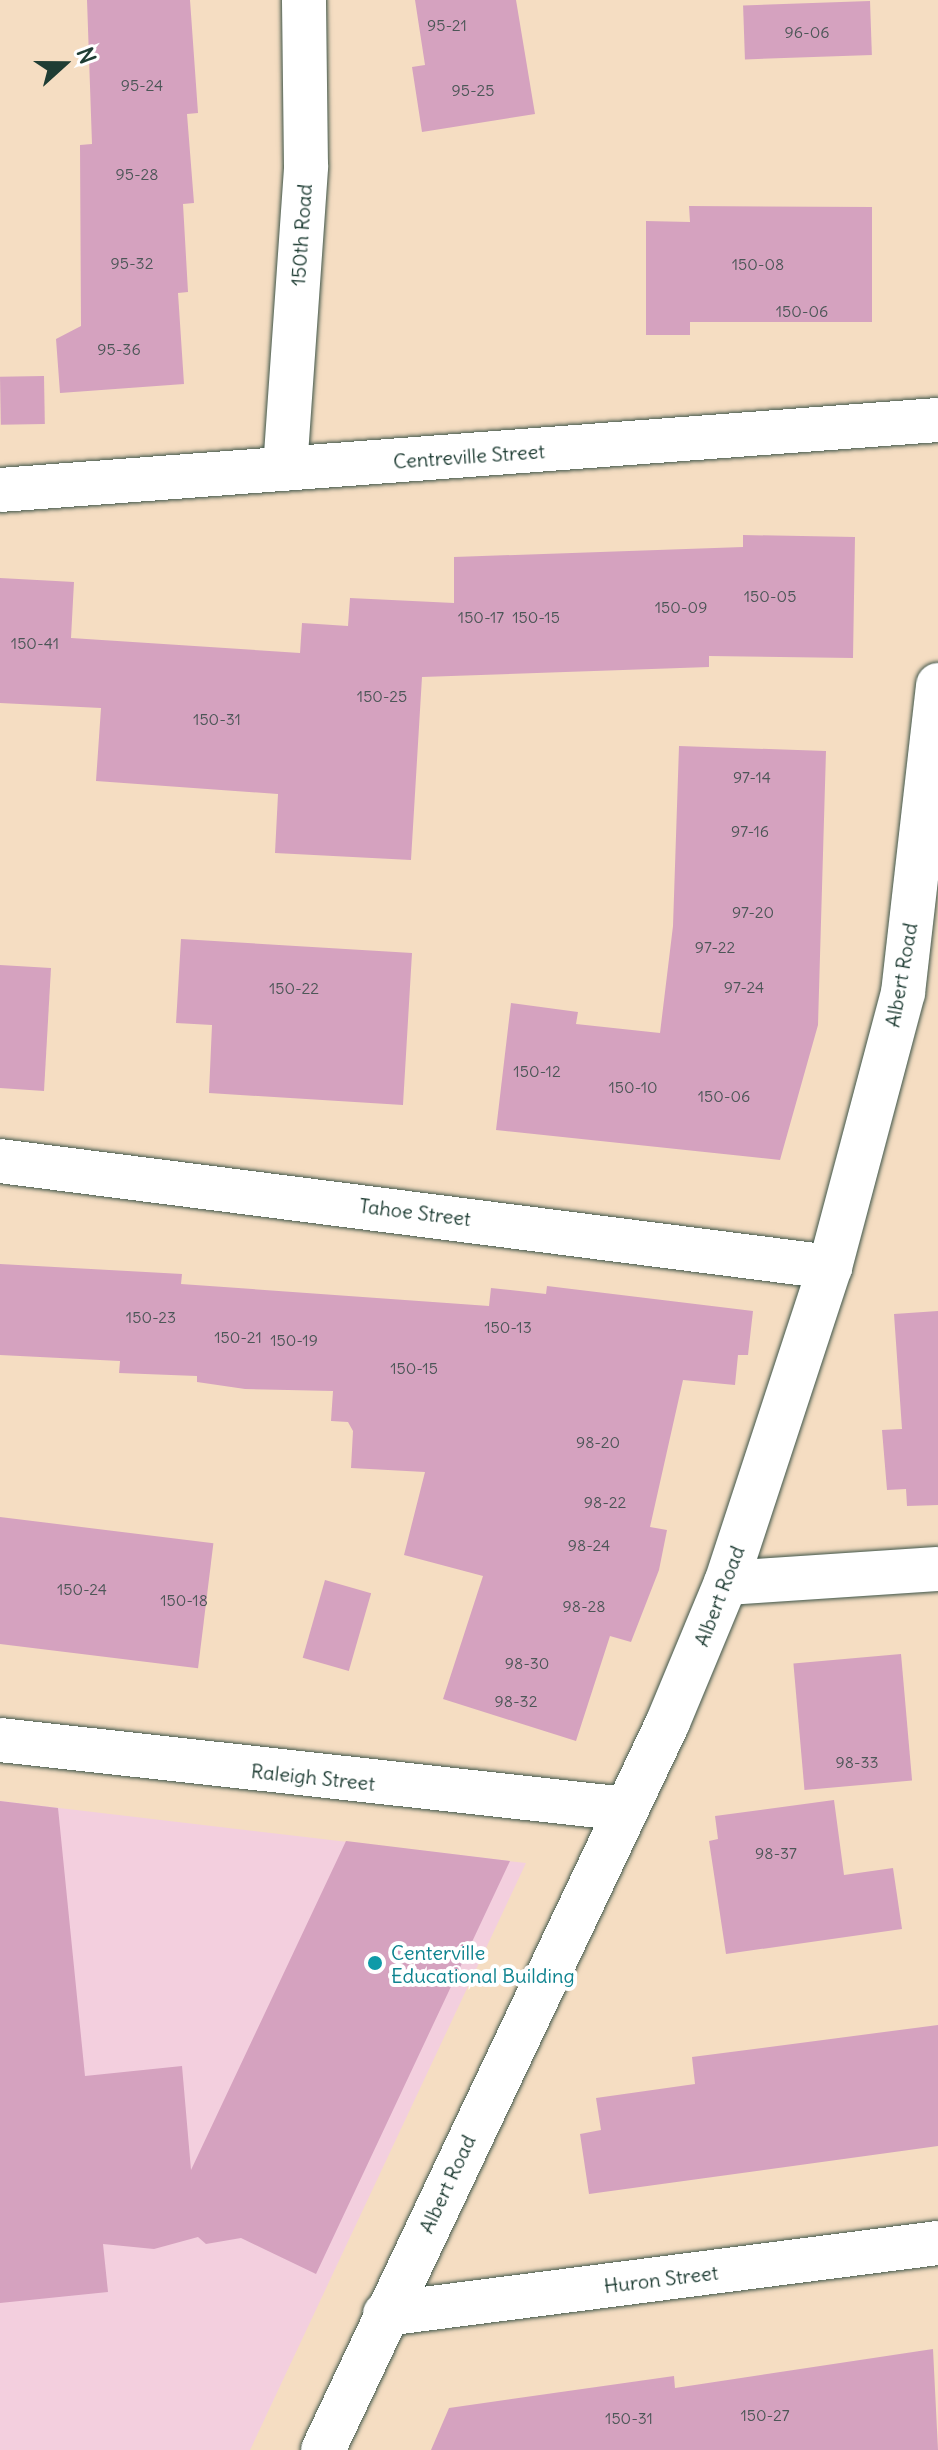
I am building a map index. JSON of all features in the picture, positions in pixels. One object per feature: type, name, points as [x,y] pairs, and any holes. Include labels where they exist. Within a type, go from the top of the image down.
[{"type":"street","name":"150th Road","points":[[285,469],[306,166],[304,0]]},
{"type":"street","name":"Centreville Street","points":[[0,490],[938,420]]},
{"type":"street","name":"Albert Road","points":[[323,2450],[626,1809],[726,1583],[920,992],[938,685]]},
{"type":"street","name":"Tahoe Street","points":[[0,1161],[830,1267]]},
{"type":"street","points":[[726,1583],[938,1569]]},
{"type":"street","name":"Raleigh Street","points":[[0,1740],[626,1809]]},
{"type":"street","name":"Huron Street","points":[[385,2314],[938,2243]]},
{"type":"shaded area","points":[[0,1801],[526,1863],[250,2450],[0,2450]]},
{"type":"building","points":[[87,0],[190,0],[198,113],[187,114],[194,203],[183,204],[188,292],[178,293],[184,384],[60,393],[56,339],[81,326],[80,145],[92,144]]},
{"type":"building","points":[[415,0],[516,0],[535,114],[422,132],[412,67],[425,65]]},
{"type":"building","points":[[870,1],[872,55],[745,59],[743,5]]},
{"type":"building","points":[[689,206],[872,207],[872,322],[690,322],[690,335],[646,335],[646,221],[690,222]]},
{"type":"building","points":[[44,376],[45,424],[1,425],[0,377]]},
{"type":"building","points":[[743,535],[855,537],[853,658],[709,656],[709,667],[422,677],[411,860],[275,853],[278,794],[96,781],[101,708],[0,703],[0,578],[74,582],[71,638],[300,653],[302,623],[348,626],[350,598],[454,603],[454,557],[743,547]]},
{"type":"building","points":[[679,746],[826,751],[818,1025],[780,1160],[496,1130],[511,1003],[578,1012],[576,1024],[660,1033],[673,926]]},
{"type":"building","points":[[181,939],[412,953],[403,1105],[209,1093],[212,1025],[176,1023]]},
{"type":"building","points":[[0,965],[51,968],[44,1091],[0,1088]]},
{"type":"building","points":[[0,1264],[182,1274],[181,1284],[489,1306],[491,1288],[546,1294],[547,1286],[753,1311],[748,1355],[738,1355],[735,1385],[683,1380],[650,1527],[667,1530],[659,1570],[631,1642],[610,1636],[576,1741],[443,1699],[483,1576],[404,1555],[425,1472],[351,1468],[353,1431],[348,1422],[331,1421],[333,1391],[245,1389],[197,1382],[197,1376],[119,1373],[120,1361],[0,1355]]},
{"type":"building","points":[[938,1311],[938,1505],[907,1506],[906,1489],[887,1490],[882,1430],[902,1429],[894,1314]]},
{"type":"building","points":[[0,1517],[213,1543],[198,1668],[0,1644]]},
{"type":"building","points":[[325,1580],[371,1593],[349,1671],[303,1658]]},
{"type":"building","points":[[901,1654],[912,1781],[804,1790],[793,1663]]},
{"type":"building","points":[[834,1800],[844,1875],[893,1868],[902,1929],[726,1954],[709,1841],[718,1839],[715,1816]]},
{"type":"building","name":"Centerville Educational Building","points":[[0,1801],[58,1808],[85,2076],[182,2066],[191,2170],[346,1841],[510,1861],[316,2274],[241,2238],[206,2244],[198,2237],[154,2249],[103,2244],[108,2292],[0,2303]]},
{"type":"building","points":[[938,2025],[938,2146],[589,2194],[580,2134],[601,2130],[596,2098],[695,2084],[692,2057]]},
{"type":"building","points":[[933,2349],[938,2450],[431,2450],[449,2408],[674,2376],[675,2388]]},
{"type":"place","name":"Centerville Educational Building","points":[[375,1963]]}]
